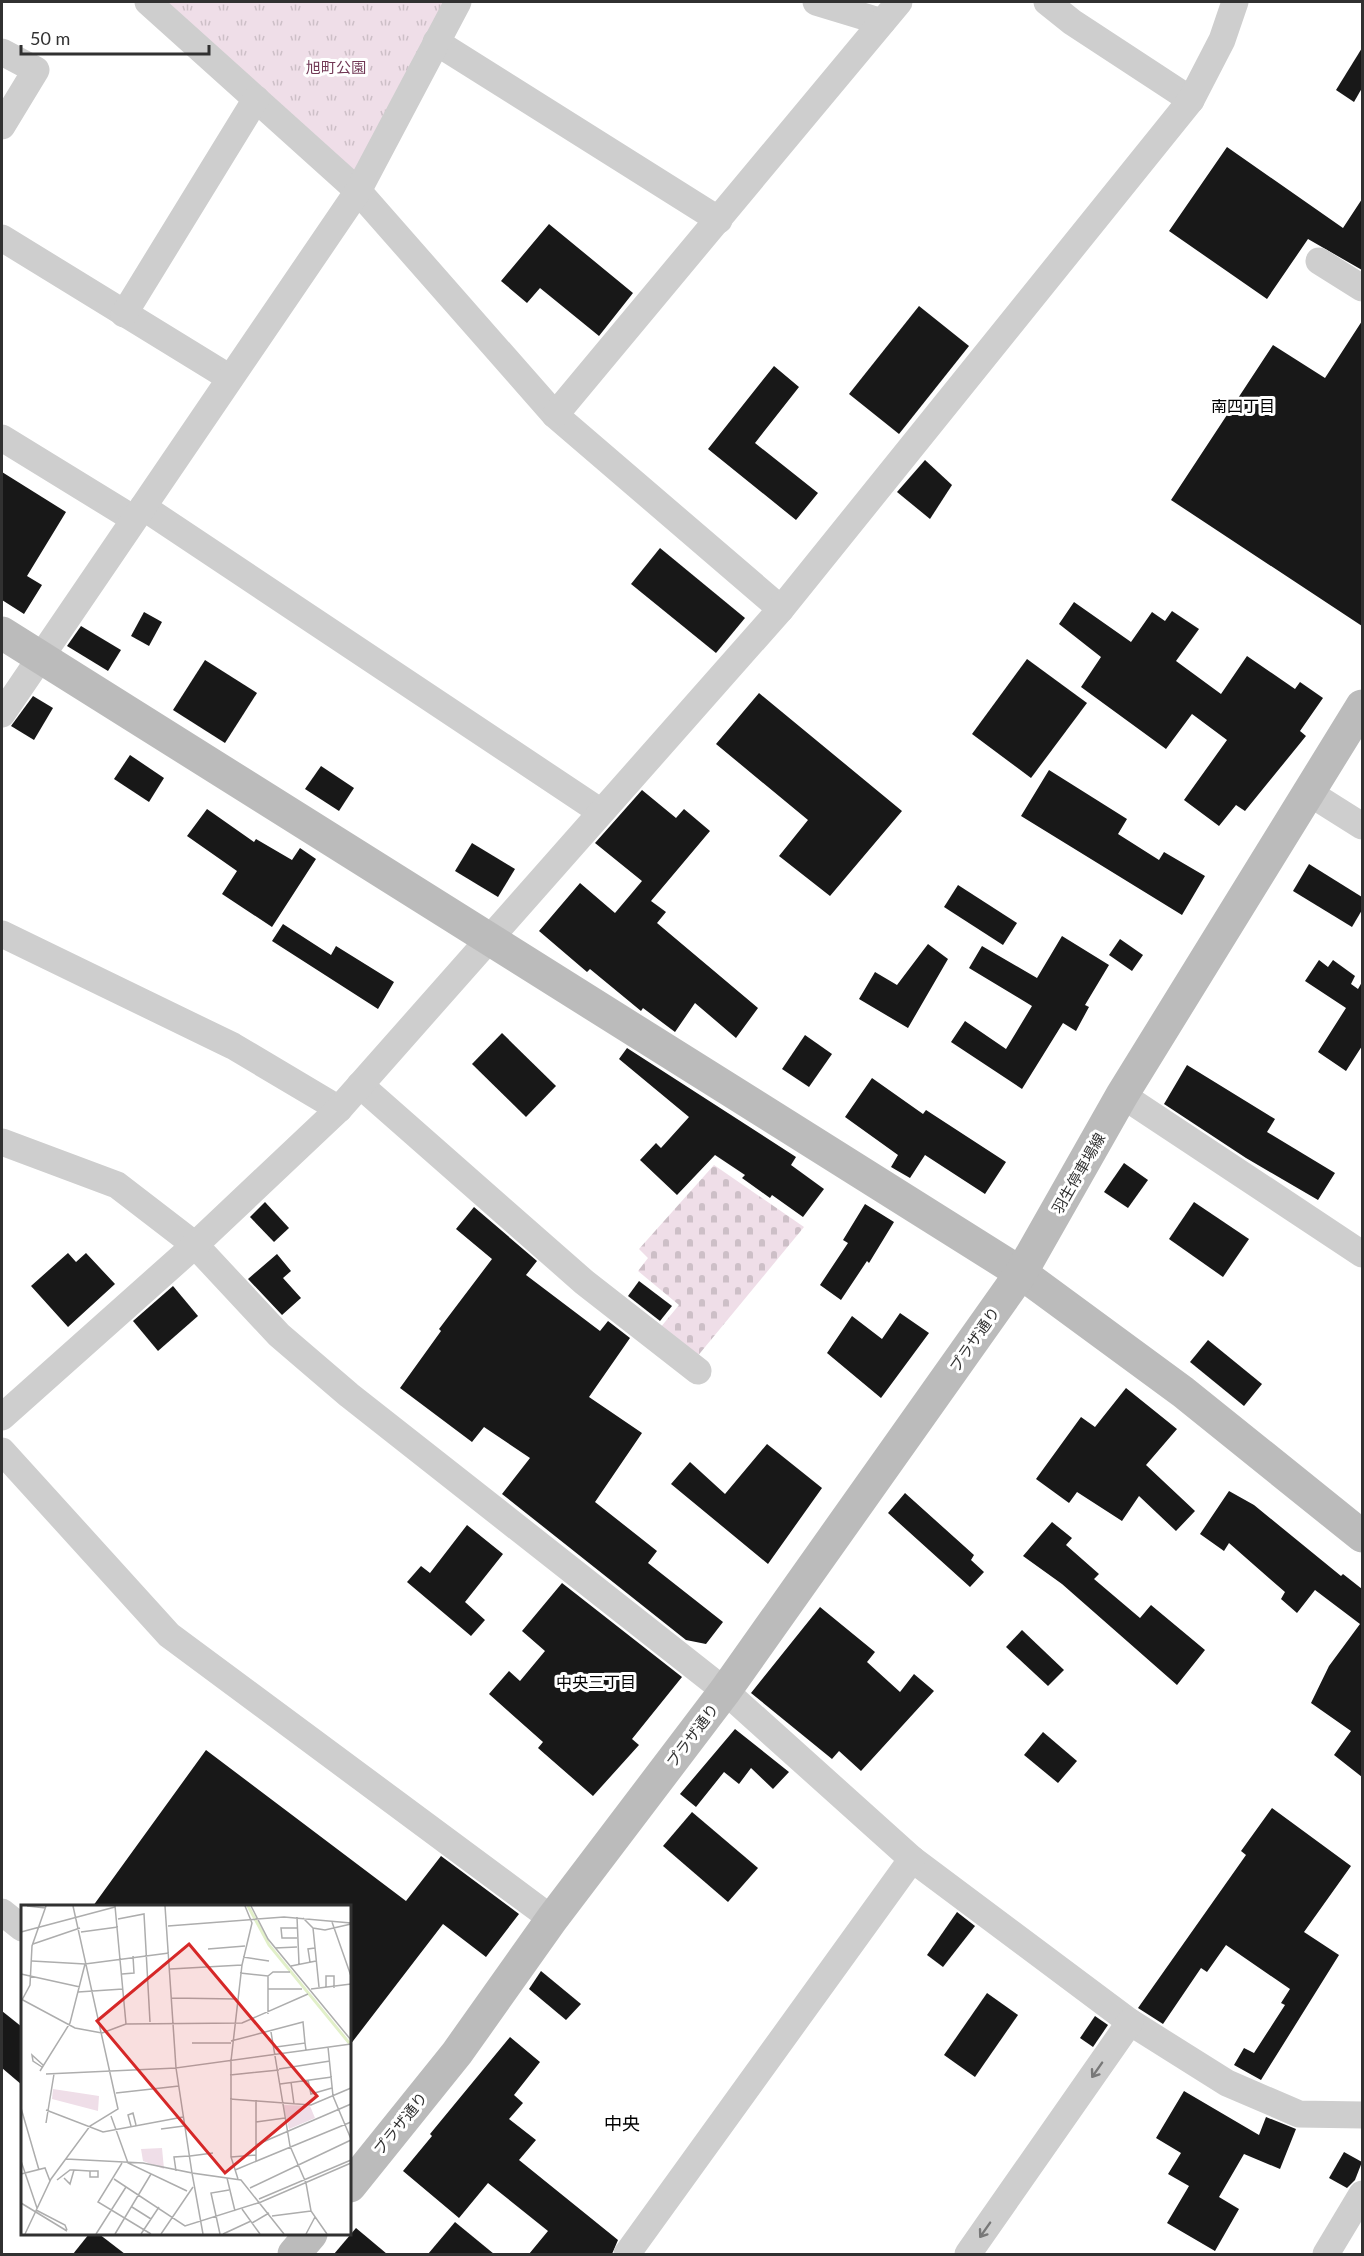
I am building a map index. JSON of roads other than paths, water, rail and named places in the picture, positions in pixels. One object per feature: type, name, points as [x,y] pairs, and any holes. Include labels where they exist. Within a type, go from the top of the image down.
[{"type":"street","points":[[148,2],[358,191],[555,416],[781,609]]},
{"type":"street","points":[[2,714],[358,191],[458,2]]},
{"type":"street","points":[[816,2],[890,12]]},
{"type":"street","points":[[1047,2],[1072,22],[1191,100]]},
{"type":"street","points":[[2,1417],[195,1245],[339,1109],[781,609],[1191,100],[1222,40],[1235,2]]},
{"type":"street","points":[[555,416],[890,12]]},
{"type":"street","points":[[436,42],[719,220]]},
{"type":"street","points":[[2,52],[36,70],[2,126]]},
{"type":"street","points":[[124,314],[256,99]]},
{"type":"street","points":[[2,238],[230,378]]},
{"type":"street","points":[[1319,261],[1362,288]]},
{"type":"street","points":[[2,438],[138,513],[601,812]]},
{"type":"street","points":[[2,633],[1020,1273],[1183,1392],[1362,1536]]},
{"type":"street","name":"羽生停車場線","points":[[1020,1273],[1122,1095],[1362,706]]},
{"type":"street","points":[[1308,792],[1362,826]]},
{"type":"street","points":[[2,934],[233,1046],[339,1109]]},
{"type":"street","points":[[360,1085],[584,1282],[698,1371]]},
{"type":"street","points":[[1122,1095],[1362,1254]]},
{"type":"street","points":[[2,1142],[117,1185],[195,1245],[279,1335],[349,1395],[725,1691],[912,1859],[1130,2022],[1227,2083],[1299,2114],[1362,2115]]},
{"type":"street","name":"プラザ通り","points":[[351,2183],[457,2053],[552,1919],[725,1691],[1020,1273]]},
{"type":"street","points":[[2,1451],[169,1635],[552,1919]]},
{"type":"street","points":[[627,2254],[912,1859]]},
{"type":"street","points":[[2,1912],[21,1927]]},
{"type":"street","points":[[968,2254],[1130,2022]]},
{"type":"street","points":[[1326,2254],[1362,2194]]},
{"type":"street","points":[[294,2254],[311,2235]]},
{"type":"district","name":"南四丁目","points":[[1243,405]]},
{"type":"district","name":"中央三丁目","points":[[596,1681]]},
{"type":"district","name":"中央","points":[[622,2123]]},
{"type":"park label","name":"旭町公園","points":[[336,67]]}]
